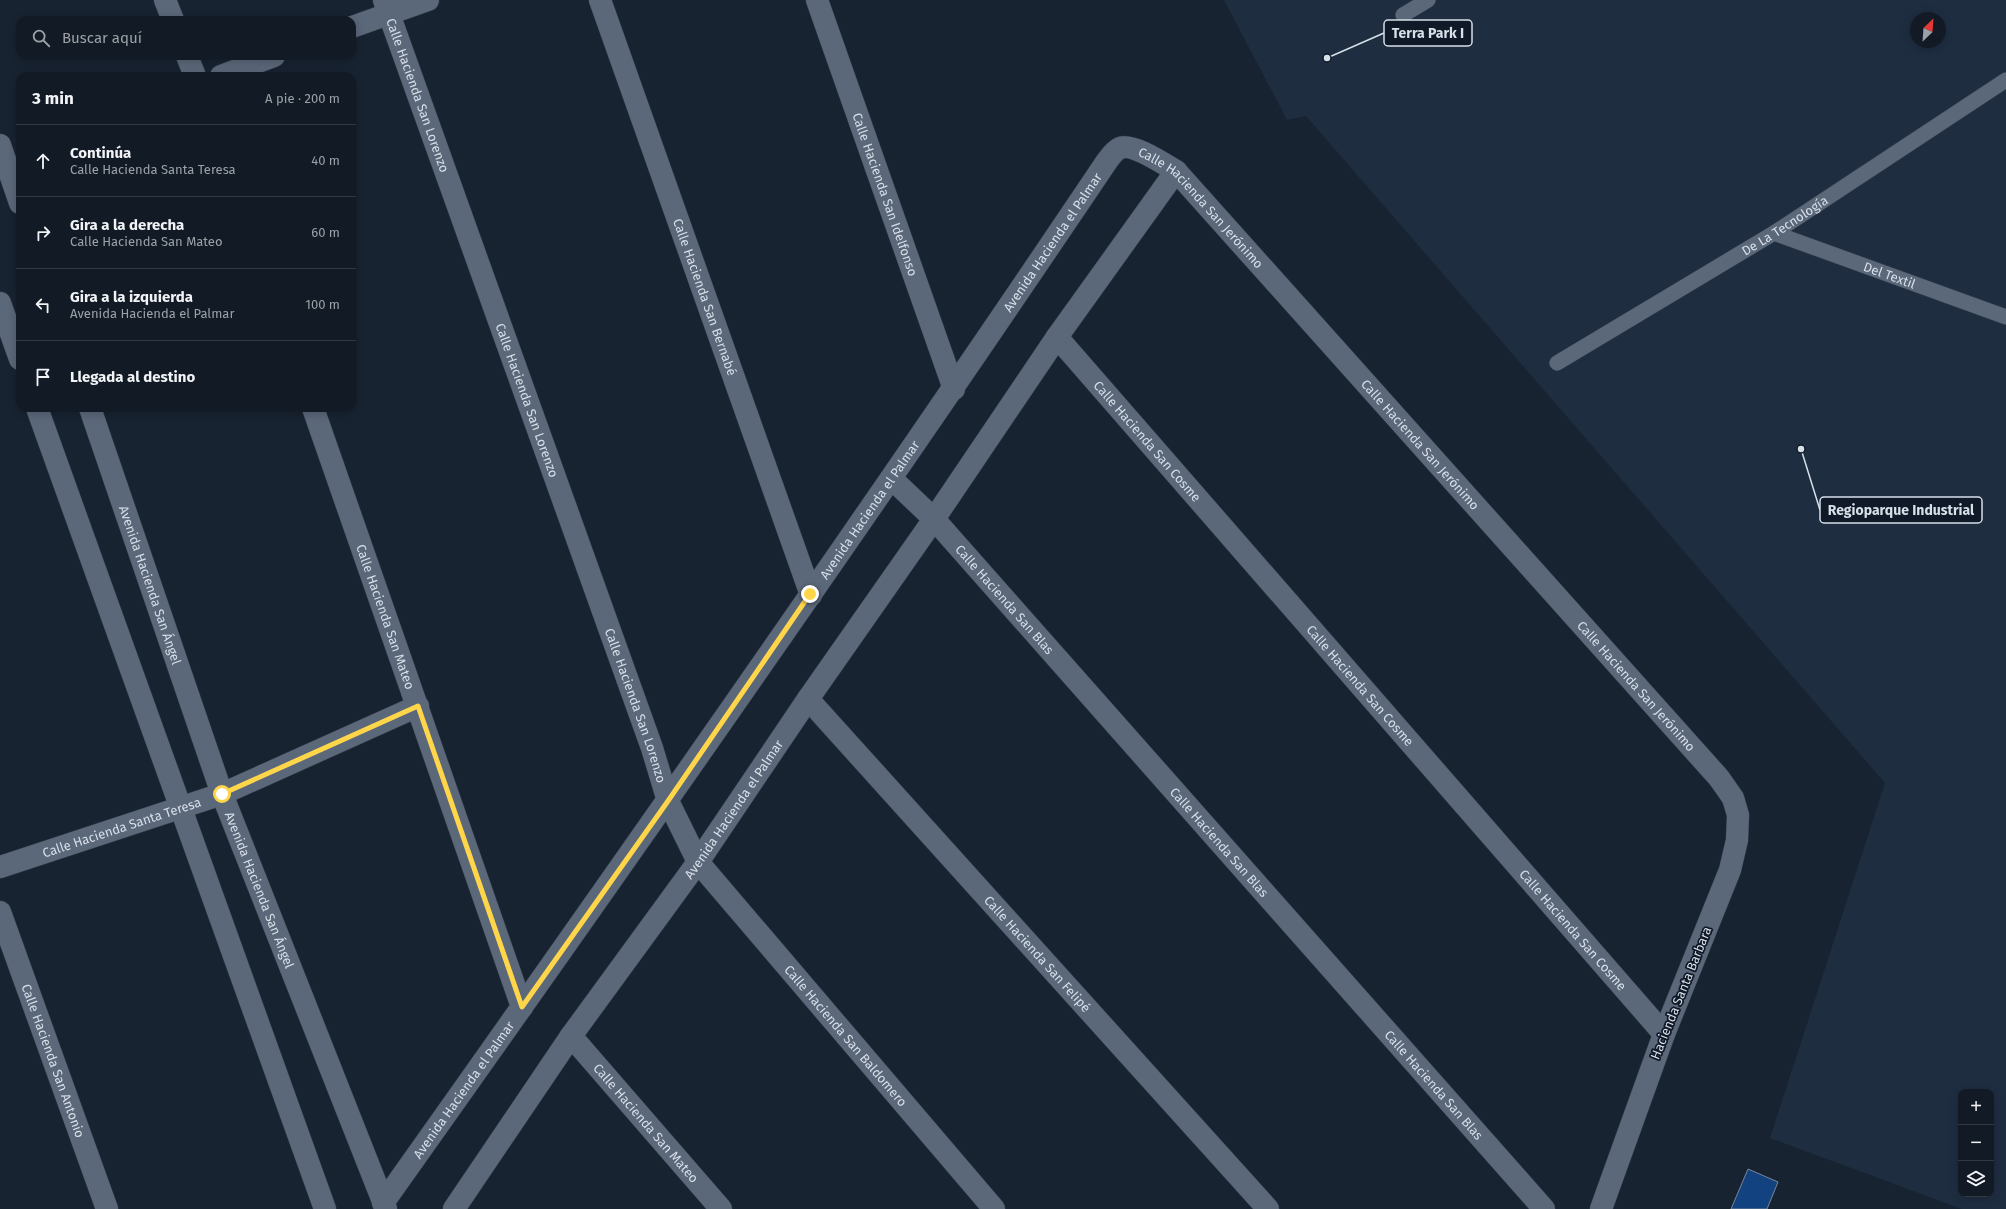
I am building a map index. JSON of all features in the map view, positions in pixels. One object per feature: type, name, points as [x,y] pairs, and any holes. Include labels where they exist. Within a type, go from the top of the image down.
[{"type":"street","points":[[165,0],[171,16]]},
{"type":"street","points":[[356,24],[386,6],[428,0]]},
{"type":"street","name":"Calle Hacienda San Bernabé","points":[[600,0],[810,594]]},
{"type":"street","name":"Calle Hacienda San Idelfonso","points":[[817,0],[954,389]]},
{"type":"street","name":"Calle Hacienda San Lorenzo","points":[[386,6],[652,748],[668,801],[698,862]]},
{"type":"street","points":[[189,60],[194,72]]},
{"type":"street","points":[[232,72],[264,60]]},
{"type":"street","points":[[0,145],[16,191]]},
{"type":"street","name":"Calle Hacienda San Jerónimo","points":[[1107,162],[1119,148],[1134,148],[1176,171],[1719,778]]},
{"type":"street","name":"Avenida Hacienda el Palmar","points":[[383,1207],[668,801],[810,594],[892,479],[1107,162]]},
{"type":"street","name":"Avenida Hacienda el Palmar","points":[[454,1209],[571,1036],[698,862],[808,699],[934,519],[1057,337],[1176,171]]},
{"type":"street","points":[[0,303],[16,349]]},
{"type":"street","name":"Calle Hacienda San Cosme","points":[[1057,337],[1664,1034]]},
{"type":"street","points":[[38,412],[179,808],[325,1209]]},
{"type":"street","name":"Avenida Hacienda San Ángel","points":[[91,412],[222,794],[383,1207]]},
{"type":"street","name":"Calle Hacienda San Mateo","points":[[314,412],[522,1007]]},
{"type":"street","name":"Calle Hacienda San Blas","points":[[892,479],[934,519],[1544,1209]]},
{"type":"street","name":"Calle Hacienda San Felipé","points":[[808,699],[1268,1209]]},
{"type":"street","name":"Calle Hacienda Santa Teresa","points":[[0,867],[222,794],[418,706]]},
{"type":"street","name":"Hacienda Santa Barbara","points":[[1600,1209],[1664,1034],[1730,870],[1737,840],[1738,815],[1733,798],[1719,778]]},
{"type":"street","name":"Calle Hacienda San Baldomero","points":[[698,862],[994,1209]]},
{"type":"street","name":"Calle Hacienda San Antonio","points":[[0,912],[107,1209]]},
{"type":"street","name":"Calle Hacienda San Mateo","points":[[571,1036],[721,1209]]},
{"type":"lane","points":[[1402,14],[1428,0]]},
{"type":"lane","name":"De La Tecnología","points":[[1557,362],[1774,233],[2006,80]]},
{"type":"lane","name":"Del Textil","points":[[1774,233],[2006,317]]},
{"type":"shaded area","points":[[1224,0],[2006,0],[2006,1209],[1962,1209],[1770,1138],[1885,783],[1306,116],[1287,120]]},
{"type":"building","points":[[1748,1169],[1778,1182],[1767,1209],[1731,1209]]},
{"type":"place","name":"Terra Park I","points":[[1327,58]]},
{"type":"place","name":"Regioparque Industrial","points":[[1801,449]]},
{"type":"route","points":[[222,794],[418,706],[522,1007],[668,801],[810,594]]}]
